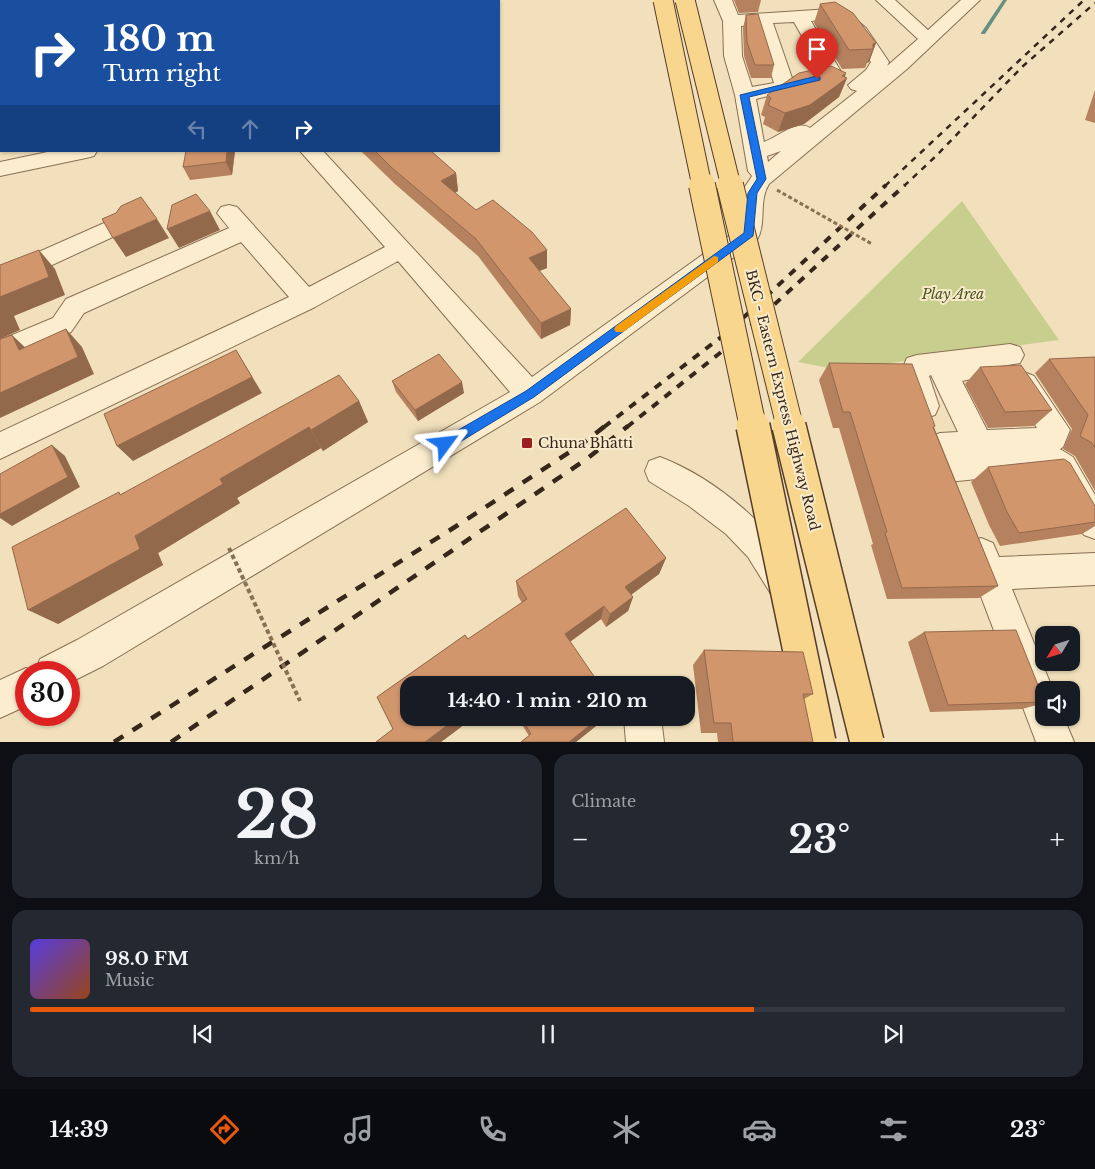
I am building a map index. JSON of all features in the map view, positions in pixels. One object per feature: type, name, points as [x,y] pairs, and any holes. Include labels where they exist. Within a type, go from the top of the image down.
[{"type":"main road","points":[[663,0],[819,742]]},
{"type":"main road","name":"BKC - Eastern Express Highway Road","points":[[685,0],[867,742]]},
{"type":"street","points":[[723,0],[732,21],[733,56],[764,174]]},
{"type":"street","points":[[774,0],[792,16],[833,75]]},
{"type":"street","points":[[885,0],[928,40]]},
{"type":"street","points":[[74,661],[530,394],[749,234],[752,193],[764,174],[887,69],[928,40],[971,0]]},
{"type":"street","points":[[732,21],[830,14],[843,16],[851,21],[887,69]]},
{"type":"street","points":[[763,19],[785,86]]},
{"type":"street","points":[[744,95],[833,75],[887,69]]},
{"type":"street","points":[[0,168],[81,152]]},
{"type":"street","points":[[312,152],[401,249],[509,373],[530,394]]},
{"type":"street","points":[[0,352],[62,325],[75,306],[237,222],[306,300]]},
{"type":"street","points":[[0,280],[120,224]]},
{"type":"street","points":[[0,446],[306,300],[401,249]]},
{"type":"street","points":[[949,470],[915,376],[917,366],[1010,355]]},
{"type":"street","points":[[949,470],[979,445]]},
{"type":"street","points":[[949,470],[1049,458],[1062,467],[1095,524]]},
{"type":"street","points":[[660,471],[692,490],[730,517],[760,547],[789,592],[807,626],[834,742]]},
{"type":"street","points":[[972,530],[1035,690]]},
{"type":"street","points":[[989,574],[1095,569]]},
{"type":"street","points":[[0,700],[15,692]]},
{"type":"street","points":[[644,726],[645,742]]},
{"type":"street","points":[[1049,726],[1055,742]]},
{"type":"path","points":[[764,174],[872,244]]},
{"type":"path","points":[[229,548],[300,701]]},
{"type":"green space","name":"Play Area","points":[[962,201],[1059,340],[839,370],[798,362]]},
{"type":"building","points":[[835,2],[853,13],[876,43],[873,44],[873,49],[849,50],[820,4]]},
{"type":"building","points":[[758,14],[774,65],[755,65],[747,42],[746,15]]},
{"type":"building","points":[[831,66],[846,73],[842,76],[847,78],[810,105],[785,113],[768,105],[771,98],[767,95],[799,73]]},
{"type":"building","points":[[186,152],[227,152],[226,162],[183,167]]},
{"type":"building","points":[[376,152],[432,152],[456,173],[441,181],[476,210],[493,200],[532,232],[547,250],[529,258],[571,309],[541,323],[476,239]]},
{"type":"building","points":[[196,194],[210,211],[167,229],[172,205]]},
{"type":"building","points":[[141,197],[157,219],[113,238],[102,219],[116,213],[121,206]]},
{"type":"building","points":[[39,250],[49,277],[0,297],[0,265]]},
{"type":"building","points":[[66,329],[78,357],[0,393],[0,339],[12,335],[19,350]]},
{"type":"building","points":[[236,350],[252,377],[117,446],[104,414]]},
{"type":"building","points":[[439,354],[462,382],[415,410],[392,381]]},
{"type":"building","points":[[1095,357],[1095,448],[1092,443],[1080,436],[1088,415],[1049,359]]},
{"type":"building","points":[[829,363],[912,364],[935,426],[933,427],[998,586],[902,588],[850,412],[843,412]]},
{"type":"building","points":[[1021,365],[1052,410],[1005,412],[980,367]]},
{"type":"building","points":[[339,375],[359,401],[311,430],[309,427],[220,479],[223,484],[135,536],[140,549],[28,610],[12,547],[119,492],[120,495]]},
{"type":"building","points":[[52,445],[68,477],[0,514],[0,474]]},
{"type":"building","points":[[1064,459],[1070,463],[1095,506],[1095,522],[1019,533],[1007,512],[988,467]]},
{"type":"building","points":[[626,508],[666,558],[625,587],[633,597],[610,614],[604,606],[565,634],[594,676],[407,676],[465,635],[468,639],[527,599],[516,581]]},
{"type":"building","points":[[1016,630],[1036,681],[1035,702],[948,705],[924,632]]},
{"type":"building","points":[[704,650],[803,652],[813,694],[803,694],[813,742],[733,742],[731,723],[714,723]]},
{"type":"building","points":[[400,681],[400,726],[446,726],[425,742],[376,742],[393,729],[377,697]]},
{"type":"building","points":[[526,726],[589,726],[569,742],[521,742],[531,734]]},
{"type":"waterway","points":[[983,33],[1005,0]]},
{"type":"railway","points":[[885,186],[1084,0]]},
{"type":"railway","points":[[904,186],[936,156],[1022,67],[1095,3]]},
{"type":"railway","points":[[604,427],[729,331],[886,185]]},
{"type":"railway","points":[[627,427],[730,345],[905,185]]},
{"type":"railway","points":[[114,742],[458,525],[582,444],[605,426]]},
{"type":"railway","points":[[171,742],[588,458],[628,426]]},
{"type":"slow traffic","points":[[619,329],[714,260]]},
{"type":"place","name":"Chuna Bhatti","points":[[527,443]]},
{"type":"route","points":[[445,444],[530,394],[749,234],[752,193],[761,179],[744,95],[817,79]]}]
